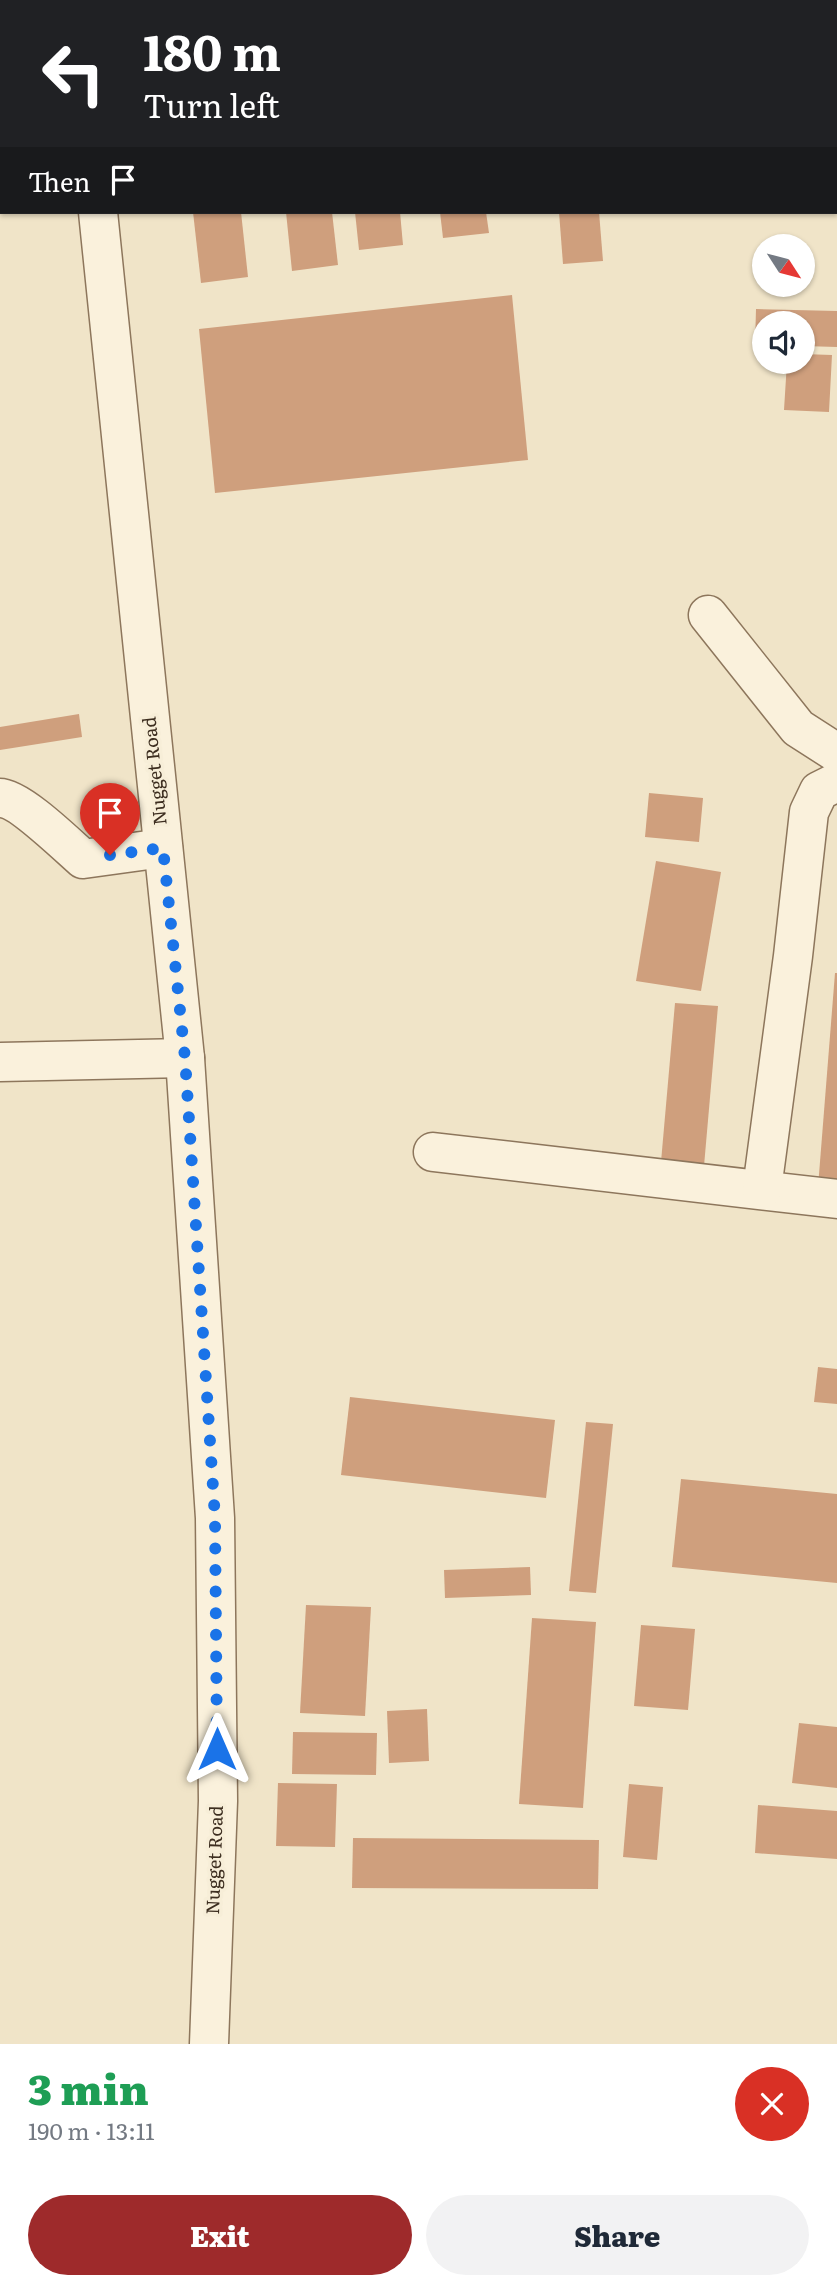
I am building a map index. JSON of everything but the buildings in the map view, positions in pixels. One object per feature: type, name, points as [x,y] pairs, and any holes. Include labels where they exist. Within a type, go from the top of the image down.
[{"type":"street","name":"Nugget Road","points":[[98,214],[185,1058],[215,1518],[218,1801],[209,2044]]},
{"type":"street","points":[[708,615],[798,727],[837,753]]},
{"type":"street","points":[[762,1189],[809,813],[819,791],[837,782]]},
{"type":"street","points":[[0,798],[6,798],[28,811],[83,859],[163,848]]},
{"type":"street","points":[[0,1062],[185,1058]]},
{"type":"street","points":[[433,1152],[837,1199]]},
{"type":"route","points":[[110,855],[163,848],[185,1058],[215,1518],[217,1749]]}]
